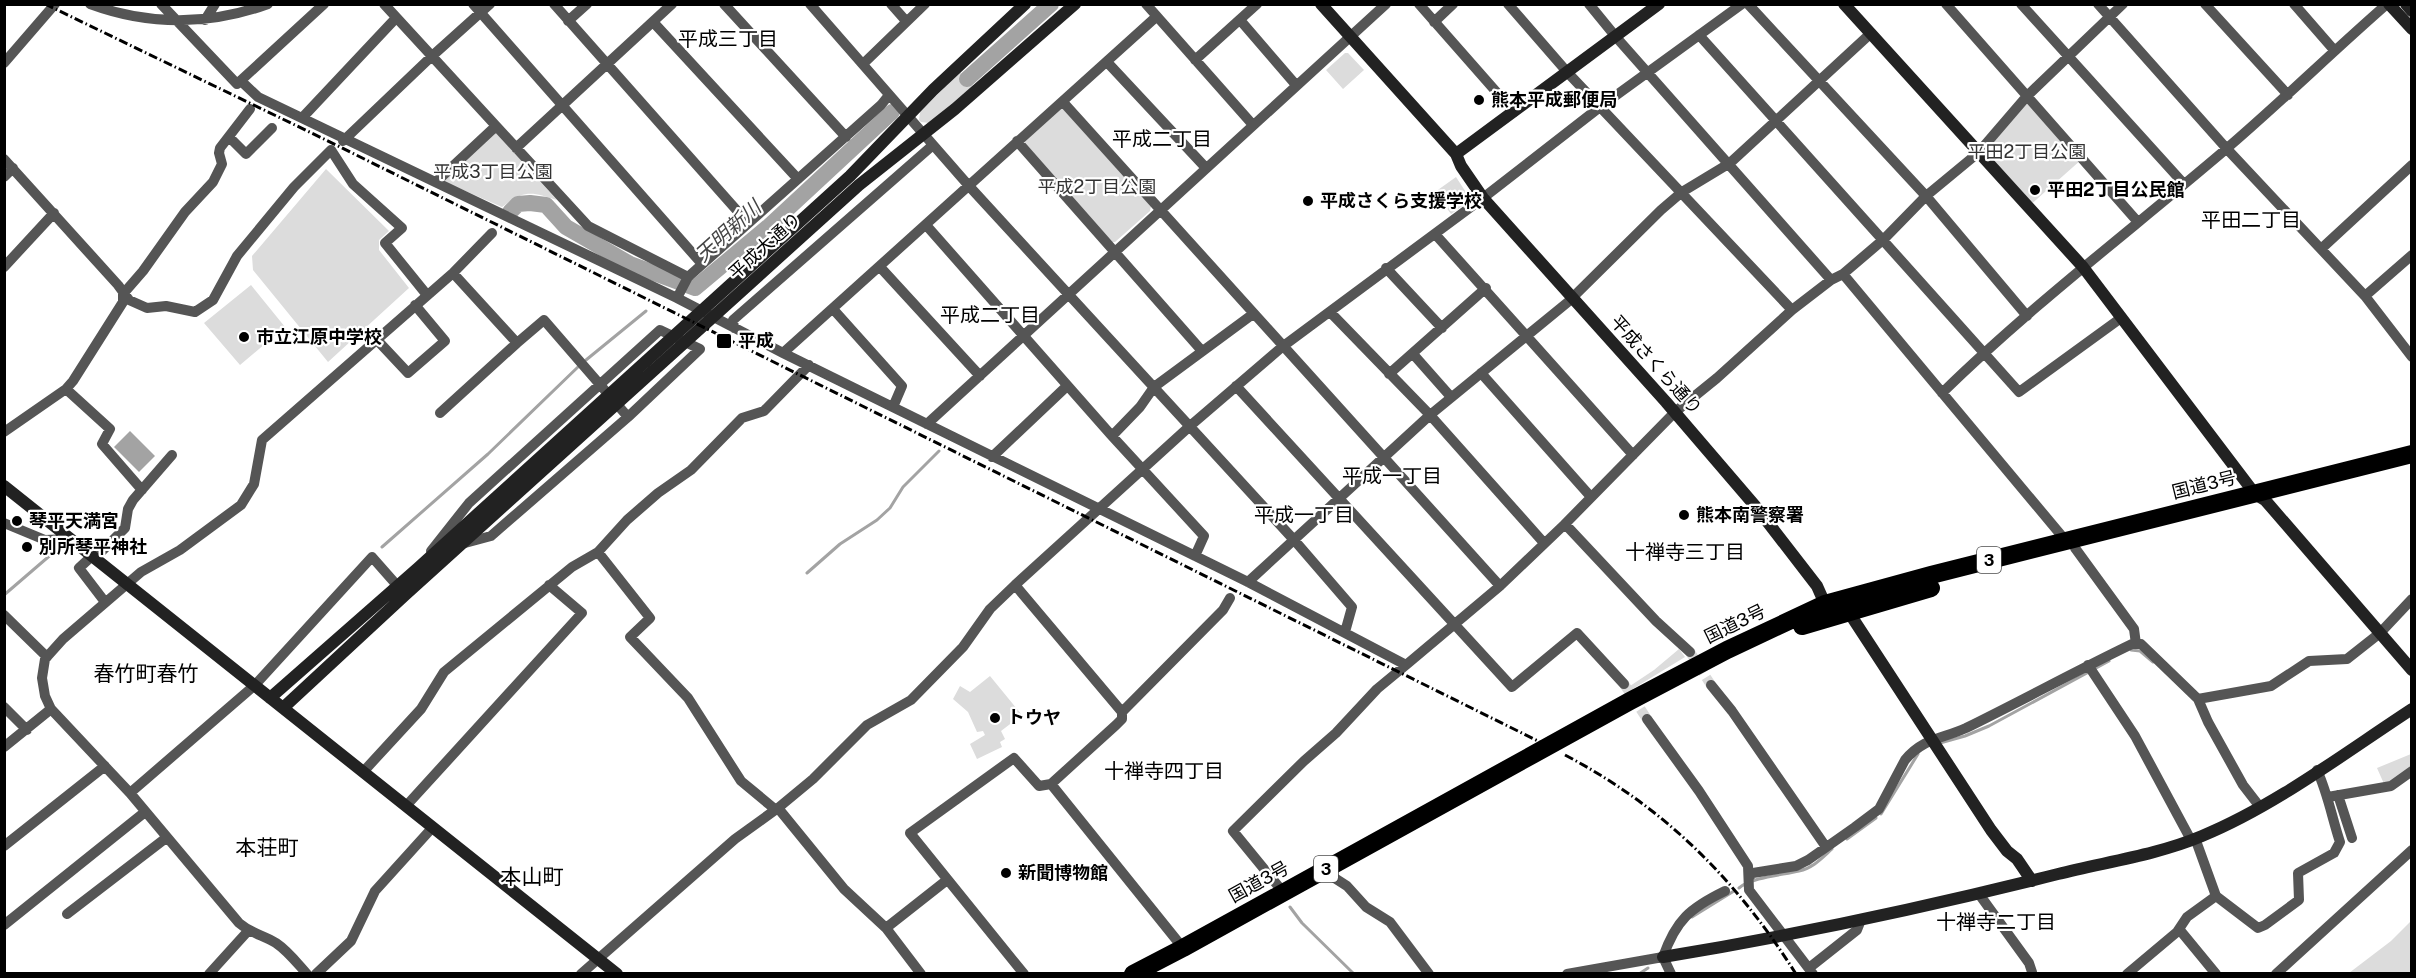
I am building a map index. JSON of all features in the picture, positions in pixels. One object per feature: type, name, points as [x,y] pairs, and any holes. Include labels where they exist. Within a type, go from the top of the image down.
[{"type":"highway","name":"国道3号","points":[[2260,497],[2412,454]]},
{"type":"highway","name":"国道3号","points":[[1155,974],[1333,877],[1727,650],[1825,604],[2412,462]]},
{"type":"highway","name":"国道3号","points":[[1590,729],[1765,641],[1805,625],[2071,545]]},
{"type":"highway","name":"国道3号","points":[[1133,974],[1283,892],[1522,767]]},
{"type":"street","points":[[4,63],[55,4]]},
{"type":"street","points":[[90,4],[123,16],[177,21],[205,20],[246,12],[268,4]]},
{"type":"street","points":[[161,4],[237,84],[324,4]]},
{"type":"street","points":[[205,20],[215,4]]},
{"type":"street","points":[[384,4],[588,226],[688,277]]},
{"type":"street","points":[[473,4],[702,264]]},
{"type":"street","points":[[344,140],[490,4]]},
{"type":"street","points":[[554,4],[748,223]]},
{"type":"street","points":[[568,21],[587,4]]},
{"type":"street","points":[[516,148],[672,4]]},
{"type":"street","points":[[724,4],[846,136]]},
{"type":"street","points":[[810,4],[864,63],[888,94],[969,186],[1295,541],[1352,608],[1346,632]]},
{"type":"street","points":[[891,4],[906,21]]},
{"type":"street","points":[[864,63],[925,4]]},
{"type":"street","name":"平成大通り","points":[[402,590],[418,568],[850,176],[957,67],[1025,4]]},
{"type":"street","name":"平成大通り","points":[[402,590],[465,543],[860,185],[1075,4]]},
{"type":"street","points":[[1146,4],[1253,125]]},
{"type":"street","points":[[1195,60],[1257,4]]},
{"type":"street","name":"平成さくら通り","points":[[1321,4],[1456,154],[1461,166],[1483,198],[1675,412],[1756,507],[1817,586],[1825,604]]},
{"type":"street","points":[[927,424],[1386,4]]},
{"type":"street","points":[[1419,4],[1514,112]]},
{"type":"street","points":[[1434,22],[1453,4]]},
{"type":"street","points":[[1508,4],[1568,73],[1792,310]]},
{"type":"street","points":[[1589,4],[1832,280]]},
{"type":"street","points":[[1456,154],[1659,4]]},
{"type":"street","points":[[581,974],[735,839],[777,809],[813,779],[867,725],[911,700],[963,647],[990,609],[1015,585],[1190,426],[1282,347],[1483,198],[1600,107],[1742,4]]},
{"type":"street","points":[[1748,4],[1926,196],[2027,316]]},
{"type":"street","points":[[1844,4],[2083,267],[2260,497],[2412,670]]},
{"type":"street","points":[[1946,4],[2138,221]]},
{"type":"street","points":[[2021,4],[2184,184]]},
{"type":"street","points":[[2098,4],[2108,18],[2227,149],[2365,296],[2412,357]]},
{"type":"street","points":[[1283,892],[1233,831],[1336,733],[1377,689],[1500,586],[1565,524],[1675,412],[1717,378],[1792,310],[1843,274],[1884,239],[1926,196],[1978,153],[2026,96],[2122,4]]},
{"type":"street","points":[[2205,4],[2288,95]]},
{"type":"street","points":[[2294,4],[2334,50]]},
{"type":"street","points":[[1942,393],[1984,352],[2083,267],[2227,149],[2334,50],[2388,4],[2412,28]]},
{"type":"street","points":[[2406,4],[2412,11]]},
{"type":"street","points":[[783,353],[1156,16]]},
{"type":"street","points":[[302,118],[396,18]]},
{"type":"street","points":[[1240,20],[1296,85]]},
{"type":"street","points":[[654,23],[798,179]]},
{"type":"street","points":[[1248,582],[1430,416],[1572,297],[1682,192],[1730,163],[1870,34]]},
{"type":"street","points":[[1699,35],[2019,392],[2121,318]]},
{"type":"street","points":[[1107,62],[1206,168]]},
{"type":"street","points":[[241,81],[258,97],[677,298],[992,457],[1248,582],[1406,665]]},
{"type":"street","points":[[677,298],[688,277],[881,105],[888,94]]},
{"type":"street","points":[[1062,102],[1500,586]]},
{"type":"street","points":[[4,432],[66,389],[123,302],[123,294],[143,271],[185,212],[213,182],[222,164],[220,148],[250,110]]},
{"type":"street","points":[[437,181],[496,126]]},
{"type":"street","points":[[229,137],[246,154],[272,128]]},
{"type":"street","points":[[1017,141],[1202,351]]},
{"type":"street","points":[[734,328],[733,320],[933,145]]},
{"type":"street","points":[[4,159],[129,300],[147,308],[166,306],[195,312],[213,300],[237,256],[294,187],[331,150],[353,184],[402,228],[385,243],[427,295]]},
{"type":"street","points":[[2321,249],[2412,165]]},
{"type":"street","points":[[4,177],[13,168]]},
{"type":"street","points":[[4,267],[54,213]]},
{"type":"street","points":[[926,225],[1142,470],[1204,536],[1195,556]]},
{"type":"street","points":[[306,974],[275,942],[248,931],[230,914],[130,793],[51,709],[45,696],[42,678],[47,657],[63,639],[141,572],[180,550],[241,505],[254,484],[262,440],[378,341],[415,305],[453,273],[492,233]]},
{"type":"street","points":[[1435,234],[1486,288],[1633,455]]},
{"type":"street","points":[[2365,296],[2412,255]]},
{"type":"street","points":[[880,267],[980,376]]},
{"type":"street","points":[[1386,268],[1442,328]]},
{"type":"street","points":[[453,273],[517,344]]},
{"type":"street","points":[[1843,274],[2071,545],[2134,629],[2136,644]]},
{"type":"street","points":[[1389,374],[1486,288]]},
{"type":"street","points":[[378,341],[408,373],[445,341],[415,305]]},
{"type":"street","points":[[833,309],[903,386],[893,407]]},
{"type":"street","points":[[1330,312],[1430,416],[1544,543]]},
{"type":"street","points":[[1112,436],[1140,407],[1154,387],[1253,314]]},
{"type":"street","points":[[440,413],[544,320],[628,417]]},
{"type":"street","points":[[418,568],[469,503],[660,330],[700,349],[628,417],[491,536],[465,543]]},
{"type":"street","points":[[1413,354],[1451,398]]},
{"type":"street","points":[[363,772],[421,710],[444,672],[572,567],[598,552],[627,520],[658,493],[691,470],[742,418],[764,411],[809,365]]},
{"type":"street","points":[[1481,373],[1591,497]]},
{"type":"street","points":[[992,457],[1068,386]]},
{"type":"street","points":[[1236,386],[1512,687],[1577,633],[1624,684]]},
{"type":"street","points":[[66,389],[110,429],[102,444],[142,490]]},
{"type":"street","points":[[105,602],[79,568],[125,528],[128,509],[172,455]]},
{"type":"street","points":[[4,486],[617,974]]},
{"type":"street","points":[[4,523],[45,540],[70,538]]},
{"type":"street","points":[[1565,524],[1656,621],[1690,652]]},
{"type":"street","points":[[598,552],[650,618],[630,637],[688,698],[741,781],[777,809],[844,889],[886,928],[921,974]]},
{"type":"street","points":[[130,793],[255,685],[372,557],[402,590]]},
{"type":"street","points":[[406,806],[582,613],[549,585]]},
{"type":"street","points":[[1015,585],[1122,712],[1122,719],[1051,784],[1039,786],[1014,758],[910,833],[1024,974]]},
{"type":"street","points":[[270,698],[402,590]]},
{"type":"street","points":[[283,708],[402,590]]},
{"type":"street","points":[[1122,712],[1217,617],[1230,598]]},
{"type":"street","points":[[2198,699],[2271,686],[2309,661],[2347,659],[2380,633],[2412,599]]},
{"type":"street","points":[[1825,604],[1848,611],[1991,830],[2007,851],[2017,859],[2032,881]]},
{"type":"street","points":[[4,615],[47,657]]},
{"type":"street","points":[[1749,882],[1753,873],[1796,866],[1808,860],[1879,809],[1905,759],[1930,739],[1963,729],[2132,644],[2141,644],[2198,699],[2243,785],[2260,807]]},
{"type":"street","points":[[2088,665],[2135,736],[2193,839],[2216,896],[2258,928],[2299,900],[2298,873],[2334,853],[2340,842],[2331,818],[2333,796]]},
{"type":"street","points":[[1711,685],[1732,711],[1826,847]]},
{"type":"street","points":[[4,707],[27,730]]},
{"type":"street","points":[[1567,974],[1785,936],[1861,920],[1979,894],[2193,839],[2260,807],[2412,708]]},
{"type":"street","points":[[4,747],[51,709]]},
{"type":"street","points":[[1647,719],[1719,821],[1748,866],[1749,882],[1811,971],[1857,930],[1861,920]]},
{"type":"street","points":[[4,846],[105,766]]},
{"type":"street","points":[[2317,770],[2333,796],[2352,838]]},
{"type":"street","points":[[2333,796],[2391,786],[2412,771]]},
{"type":"street","points":[[1051,784],[1183,948]]},
{"type":"street","points":[[4,925],[145,812]]},
{"type":"street","points":[[316,974],[351,941],[375,891],[432,828]]},
{"type":"street","points":[[67,914],[166,838]]},
{"type":"street","points":[[2276,974],[2412,850]]},
{"type":"street","points":[[1333,877],[1347,886],[1366,907],[1390,922],[1429,974]]},
{"type":"street","points":[[886,928],[947,880]]},
{"type":"street","points":[[1671,974],[1663,957],[1671,933],[1697,904],[1725,891]]},
{"type":"street","points":[[1979,894],[2030,963],[2033,973]]},
{"type":"street","points":[[2127,974],[2179,929],[2187,917],[2216,896]]},
{"type":"street","points":[[2179,929],[2217,974]]},
{"type":"street","points":[[209,974],[248,931]]},
{"type":"green space","points":[[1345,53],[1348,53],[1364,70],[1343,89],[1326,70]]},
{"type":"green space","points":[[960,72],[973,86],[929,123],[921,122],[920,112]]},
{"type":"green space","name":"平田2丁目公園","points":[[2027,96],[2082,159],[2028,207],[1978,153]]},
{"type":"green space","name":"平成2丁目公園","points":[[1059,109],[1063,109],[1151,206],[1150,211],[1115,242],[1111,242],[1024,145],[1025,139]]},
{"type":"green space","name":"平成3丁目公園","points":[[495,132],[557,200],[529,194],[517,197],[502,207],[445,182],[444,178]]},
{"type":"green space","points":[[326,169],[389,231],[379,240],[379,250],[409,288],[328,362],[253,270],[252,256]]},
{"type":"green space","points":[[1456,177],[1471,200],[1451,214],[1435,192]]},
{"type":"green space","points":[[251,285],[285,327],[240,365],[204,323]]},
{"type":"green space","points":[[1679,649],[1685,657],[1631,690],[1630,686]]},
{"type":"green space","name":"トウヤ","points":[[990,676],[1022,715],[1001,731],[1005,739],[1000,742],[1002,747],[977,759],[970,744],[985,735],[983,731],[977,732],[968,712],[953,699],[960,686],[970,692]]},
{"type":"green space","points":[[2411,754],[2411,767],[2385,786],[2377,768]]},
{"type":"green space","points":[[2411,921],[2411,973],[2349,973],[2391,941]]},
{"type":"shaded area","points":[[130,431],[155,456],[139,472],[114,447]]},
{"type":"waterway","name":"天明新川","points":[[967,79],[1051,4]]},
{"type":"waterway","name":"天明新川","points":[[510,212],[518,204],[546,205],[566,227],[630,264],[695,288],[768,227],[892,112]]},
{"type":"waterway","points":[[586,360],[646,311]]},
{"type":"waterway","points":[[382,547],[488,454],[579,366]]},
{"type":"waterway","points":[[807,573],[840,544],[877,520],[890,508],[903,487],[939,451]]},
{"type":"waterway","points":[[4,595],[54,552]]},
{"type":"waterway","points":[[2131,650],[2140,651],[2153,662]]},
{"type":"waterway","points":[[1940,743],[1989,726],[2109,661]]},
{"type":"waterway","points":[[1881,814],[1918,754]]},
{"type":"waterway","points":[[1847,839],[1876,818]]},
{"type":"waterway","points":[[1739,888],[1759,879],[1809,868],[1832,849]]},
{"type":"waterway","points":[[1692,917],[1734,891]]},
{"type":"waterway","points":[[1290,907],[1302,923],[1354,974]]},
{"type":"waterway","points":[[1639,974],[1648,968]]},
{"type":"tunnel","points":[[1690,652],[1711,685]]},
{"type":"tunnel","points":[[1624,684],[1647,719]]},
{"type":"railway","points":[[45,4],[326,140],[1540,742]]},
{"type":"railway","points":[[1565,755],[1601,775],[1634,798],[1695,848],[1749,907],[1796,974]]},
{"type":"place","name":"熊本平成郵便局","points":[[1479,100]]},
{"type":"place","name":"平田2丁目公民館","points":[[2035,190]]},
{"type":"place","name":"平成さくら支援学校","points":[[1308,201]]},
{"type":"place","name":"市立江原中学校","points":[[244,337]]},
{"type":"place","name":"平成","points":[[724,341]]},
{"type":"place","name":"熊本南警察署","points":[[1684,515]]},
{"type":"place","name":"琴平天満宮","points":[[17,521]]},
{"type":"place","name":"別所琴平神社","points":[[27,547]]},
{"type":"place","name":"トウヤ","points":[[995,718]]},
{"type":"place","name":"新聞博物館","points":[[1006,873]]},
{"type":"district","name":"平成三丁目","points":[[728,39]]},
{"type":"district","name":"平成二丁目","points":[[1162,139]]},
{"type":"district","name":"平田二丁目","points":[[2251,220]]},
{"type":"district","name":"平成二丁目","points":[[990,315]]},
{"type":"district","name":"平成一丁目","points":[[1392,476]]},
{"type":"district","name":"平成一丁目","points":[[1304,515]]},
{"type":"district","name":"十禅寺三丁目","points":[[1685,552]]},
{"type":"district","name":"春竹町春竹","points":[[146,674]]},
{"type":"district","name":"十禅寺四丁目","points":[[1164,771]]},
{"type":"district","name":"本荘町","points":[[267,848]]},
{"type":"district","name":"本山町","points":[[532,877]]},
{"type":"district","name":"十禅寺二丁目","points":[[1996,922]]}]
